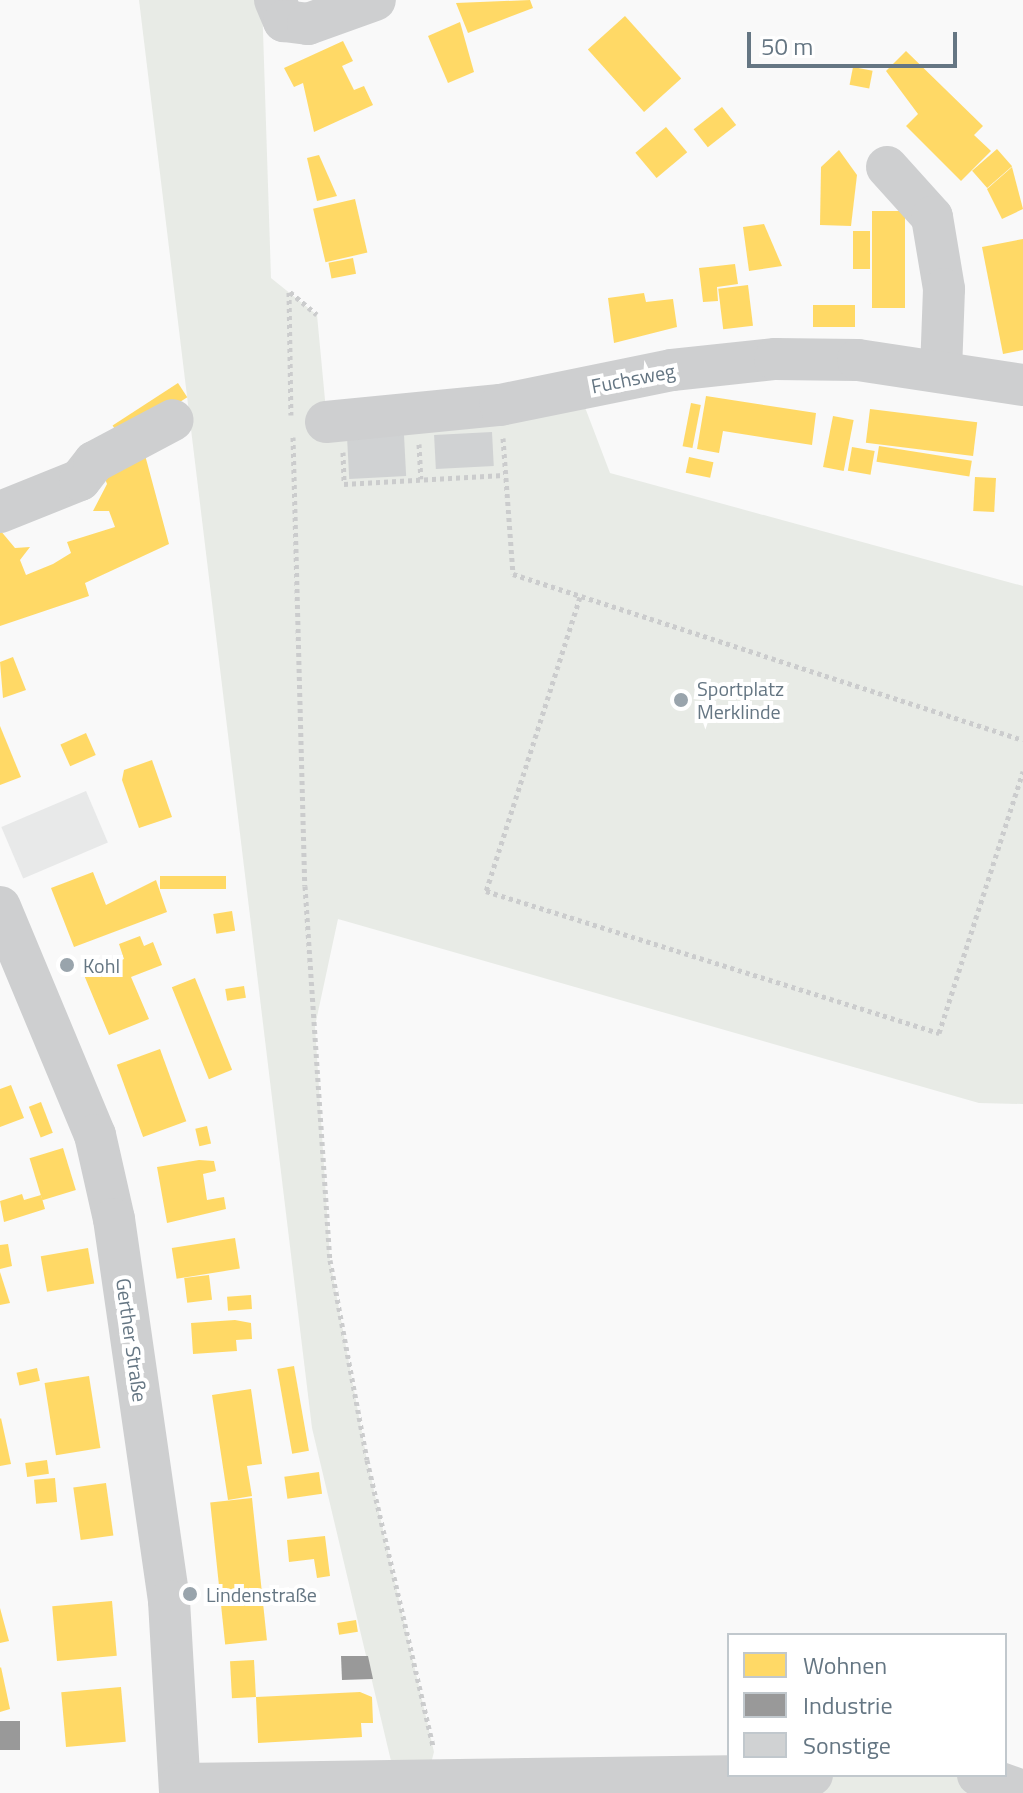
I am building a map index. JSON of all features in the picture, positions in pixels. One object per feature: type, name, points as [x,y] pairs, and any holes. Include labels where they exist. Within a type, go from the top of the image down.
[{"type":"street","points":[[279,10],[308,24],[375,0]]},
{"type":"street","points":[[887,167],[932,217],[938,239],[941,372]]},
{"type":"street","name":"Fuchsweg","points":[[334,434],[672,370],[775,359],[941,372],[1023,385]]},
{"type":"street","points":[[0,512],[80,480],[94,462],[173,420]]},
{"type":"street","name":"Gerther Straße","points":[[0,907],[95,1135],[114,1219],[169,1601],[180,1788]]},
{"type":"street","points":[[180,1788],[727,1777]]},
{"type":"street","points":[[984,1777],[1023,1791]]},
{"type":"path","points":[[317,315],[289,292],[305,886],[321,1163],[345,1351],[434,1752],[426,1782]]},
{"type":"path","points":[[500,405],[513,574],[1023,740]]},
{"type":"path","points":[[334,434],[344,484],[504,475]]},
{"type":"path","points":[[419,434],[421,479]]},
{"type":"path","points":[[580,597],[486,891],[939,1033],[1023,771]]},
{"type":"shaded area","name":"Sportplatz Merklinde","points":[[139,0],[262,0],[271,278],[317,315],[327,421],[578,389],[610,473],[1023,586],[1023,1104],[979,1103],[338,919],[315,1026],[330,1260],[367,1460],[434,1752],[426,1782],[396,1782],[312,1428]]},
{"type":"shaded area","points":[[86,791],[108,843],[23,878],[1,827]]},
{"type":"shaded area","points":[[792,1777],[977,1777],[972,1793],[634,1793]]},
{"type":"building: Wohnen","points":[[530,0],[533,8],[468,33],[456,3]]},
{"type":"building: Wohnen","points":[[625,16],[681,78],[644,112],[588,49]]},
{"type":"building: Wohnen","points":[[460,22],[474,72],[448,83],[428,36]]},
{"type":"building: Wohnen","points":[[343,41],[353,61],[342,66],[354,90],[364,86],[373,105],[314,132],[303,83],[294,87],[284,68]]},
{"type":"building: Wohnen","points":[[906,51],[983,126],[974,135],[991,151],[961,181],[906,126],[918,114],[886,71]]},
{"type":"building: Wohnen","points":[[853,67],[873,71],[869,88],[850,85]]},
{"type":"building: Wohnen","points":[[722,107],[736,125],[708,147],[694,129]]},
{"type":"building: Wohnen","points":[[666,127],[687,152],[657,178],[635,153]]},
{"type":"building: Wohnen","points":[[997,149],[1012,166],[987,188],[972,171]]},
{"type":"building: Wohnen","points":[[839,150],[857,175],[851,226],[820,225],[821,167]]},
{"type":"building: Wohnen","points":[[319,155],[337,196],[317,201],[307,158]]},
{"type":"building: Wohnen","points":[[1012,167],[1023,209],[1002,219],[987,189]]},
{"type":"building: Wohnen","points":[[355,199],[367,253],[325,262],[313,209]]},
{"type":"building: Wohnen","points":[[872,211],[905,211],[905,308],[872,308]]},
{"type":"building: Wohnen","points":[[764,224],[782,266],[749,271],[743,227]]},
{"type":"building: Wohnen","points":[[853,231],[870,231],[870,269],[853,269]]},
{"type":"building: Wohnen","points":[[1023,239],[1023,350],[1003,354],[982,247]]},
{"type":"building: Wohnen","points":[[353,258],[356,274],[332,278],[328,263]]},
{"type":"building: Wohnen","points":[[735,264],[738,284],[717,287],[718,301],[703,302],[699,268]]},
{"type":"building: Wohnen","points":[[748,285],[753,326],[723,329],[718,289]]},
{"type":"building: Wohnen","points":[[644,293],[646,302],[673,299],[677,327],[614,343],[608,298]]},
{"type":"building: Wohnen","points":[[813,305],[855,305],[855,327],[813,327]]},
{"type":"building: Wohnen","points":[[178,383],[187,397],[122,440],[113,425]]},
{"type":"building: Wohnen","points":[[706,396],[816,413],[812,445],[723,431],[719,453],[697,449]]},
{"type":"building: Wohnen","points":[[691,403],[701,405],[692,448],[683,446]]},
{"type":"building: Wohnen","points":[[870,409],[977,422],[973,456],[866,443]]},
{"type":"building: Wohnen","points":[[833,416],[854,420],[844,471],[823,467]]},
{"type":"building: Wohnen","points":[[879,446],[972,461],[969,477],[876,462]]},
{"type":"building: Wohnen","points":[[852,447],[875,451],[870,475],[848,471]]},
{"type":"building: Wohnen","points":[[145,455],[169,544],[85,583],[89,596],[0,626],[0,530],[15,548],[30,547],[20,560],[26,575],[53,564],[71,553],[67,542],[115,527],[109,511],[93,511],[107,484],[103,473]]},
{"type":"building: Wohnen","points":[[689,457],[713,462],[710,478],[686,473]]},
{"type":"building: Wohnen","points":[[975,477],[996,478],[994,512],[973,511]]},
{"type":"building: Wohnen","points":[[13,657],[26,690],[3,698],[0,662]]},
{"type":"building: Wohnen","points":[[0,726],[21,777],[0,785]]},
{"type":"building: Wohnen","points":[[86,733],[96,755],[70,766],[60,744]]},
{"type":"building: Wohnen","points":[[152,760],[172,817],[139,828],[122,780],[124,770]]},
{"type":"building: Wohnen","points":[[93,872],[106,905],[156,880],[167,912],[74,947],[51,888]]},
{"type":"building: Wohnen","points":[[160,876],[226,876],[226,889],[160,889]]},
{"type":"building: Wohnen","points":[[232,911],[235,931],[216,934],[213,914]]},
{"type":"building: Wohnen","points":[[140,936],[144,946],[153,942],[162,965],[131,977],[149,1019],[109,1035],[84,975],[124,959],[119,944]]},
{"type":"building: Wohnen","points":[[195,978],[232,1070],[209,1079],[172,987]]},
{"type":"building: Wohnen","points":[[244,986],[246,998],[227,1001],[225,989]]},
{"type":"building: Wohnen","points":[[160,1049],[186,1121],[143,1137],[117,1065]]},
{"type":"building: Wohnen","points":[[11,1085],[24,1118],[0,1127],[0,1089]]},
{"type":"building: Wohnen","points":[[41,1102],[53,1133],[41,1137],[29,1107]]},
{"type":"building: Wohnen","points":[[207,1126],[211,1144],[199,1146],[195,1129]]},
{"type":"building: Wohnen","points":[[63,1148],[76,1190],[42,1200],[30,1158]]},
{"type":"building: Wohnen","points":[[199,1160],[214,1161],[216,1171],[203,1174],[207,1200],[224,1197],[226,1209],[167,1223],[157,1167]]},
{"type":"building: Wohnen","points":[[22,1194],[24,1200],[41,1195],[45,1209],[4,1222],[0,1201]]},
{"type":"building: Wohnen","points":[[235,1238],[240,1269],[177,1279],[172,1248]]},
{"type":"building: Wohnen","points":[[8,1244],[12,1266],[0,1269],[0,1245]]},
{"type":"building: Wohnen","points":[[88,1248],[94,1283],[47,1292],[41,1256]]},
{"type":"building: Wohnen","points":[[0,1272],[10,1303],[0,1305]]},
{"type":"building: Wohnen","points":[[209,1275],[212,1300],[187,1303],[184,1278]]},
{"type":"building: Wohnen","points":[[251,1295],[252,1309],[228,1311],[227,1297]]},
{"type":"building: Wohnen","points":[[235,1320],[251,1323],[252,1339],[236,1340],[237,1351],[193,1354],[191,1323]]},
{"type":"building: Wohnen","points":[[294,1366],[309,1451],[292,1454],[277,1369]]},
{"type":"building: Wohnen","points":[[37,1368],[40,1381],[19,1385],[17,1373]]},
{"type":"building: Wohnen","points":[[89,1376],[100,1448],[56,1455],[45,1383]]},
{"type":"building: Wohnen","points":[[251,1389],[262,1464],[247,1466],[252,1496],[228,1500],[212,1395]]},
{"type":"building: Wohnen","points":[[0,1419],[11,1464],[0,1466]]},
{"type":"building: Wohnen","points":[[47,1460],[49,1474],[27,1477],[25,1463]]},
{"type":"building: Wohnen","points":[[319,1472],[322,1494],[287,1499],[284,1477]]},
{"type":"building: Wohnen","points":[[55,1478],[57,1502],[36,1504],[34,1480]]},
{"type":"building: Wohnen","points":[[106,1483],[113,1535],[81,1540],[73,1488]]},
{"type":"building: Wohnen","points":[[252,1498],[267,1640],[225,1645],[210,1502]]},
{"type":"building: Wohnen","points":[[325,1536],[330,1576],[317,1578],[314,1559],[289,1562],[287,1540]]},
{"type":"building: Wohnen","points":[[112,1601],[117,1656],[57,1661],[52,1606]]},
{"type":"building: Wohnen","points":[[0,1608],[9,1641],[0,1643]]},
{"type":"building: Wohnen","points":[[356,1620],[358,1632],[339,1635],[337,1623]]},
{"type":"building: Wohnen","points":[[254,1660],[256,1697],[232,1698],[230,1661]]},
{"type":"building: Wohnen","points":[[0,1668],[10,1709],[0,1712]]},
{"type":"building: Wohnen","points":[[121,1687],[126,1742],[66,1747],[61,1692]]},
{"type":"building: Wohnen","points":[[360,1692],[372,1697],[373,1723],[361,1723],[362,1737],[258,1743],[256,1697]]},
{"type":"building: Industrie","points":[[341,1656],[368,1656],[373,1679],[342,1680]]},
{"type":"building: Industrie","points":[[0,1721],[20,1721],[20,1750],[0,1750]]},
{"type":"building: Sonstige","points":[[492,432],[494,466],[436,469],[434,435]]},
{"type":"building: Sonstige","points":[[404,435],[406,476],[349,479],[347,438]]},
{"type":"place","name":"Sportplatz Merklinde","points":[[681,700]]},
{"type":"place","name":"Kohl","points":[[67,965]]},
{"type":"place","name":"Lindenstraße","points":[[190,1594]]}]
